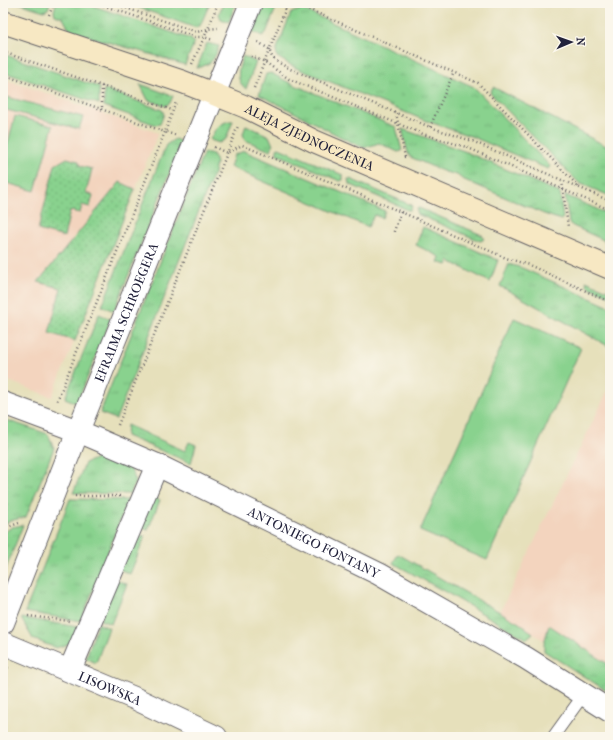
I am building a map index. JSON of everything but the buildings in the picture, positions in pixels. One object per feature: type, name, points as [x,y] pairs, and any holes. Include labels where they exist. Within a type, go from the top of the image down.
[{"type":"street","name":"EFRAIMA SCHROEGERA","points":[[3,623],[78,431],[251,3]]},
{"type":"street","name":"ALEJA ZJEDNOCZENIA","points":[[3,22],[183,82],[214,94],[246,107],[314,141],[610,268]]},
{"type":"street","name":"ANTONIEGO FONTANY","points":[[3,403],[78,431],[157,465],[379,574],[526,658],[610,711]]},
{"type":"street","points":[[70,670],[157,465]]},
{"type":"street","name":"LISOWSKA","points":[[3,643],[134,698],[216,737]]},
{"type":"lane","points":[[553,737],[584,694]]},
{"type":"path","points":[[54,3],[49,15],[56,18]]},
{"type":"path","points":[[96,3],[196,37],[204,37],[234,47],[265,62],[289,79],[423,134],[466,147],[610,210]]},
{"type":"path","points":[[111,3],[197,32],[208,29],[218,3]]},
{"type":"path","points":[[114,446],[119,436],[118,426],[288,3]]},
{"type":"path","points":[[294,3],[478,83],[580,188]]},
{"type":"path","points":[[3,52],[172,110]]},
{"type":"path","points":[[430,127],[454,72]]},
{"type":"path","points":[[3,75],[45,88],[165,132],[56,402]]},
{"type":"path","points":[[102,86],[102,109]]},
{"type":"path","points":[[396,113],[405,156],[412,160]]},
{"type":"path","points":[[562,180],[567,227],[574,230]]},
{"type":"path","points":[[401,212],[506,258],[529,265],[610,302]]},
{"type":"path","points":[[69,496],[131,496],[142,500]]},
{"type":"path","points":[[4,527],[23,522]]},
{"type":"shaded area","points":[[3,79],[158,133],[52,397],[3,379]]},
{"type":"shaded area","points":[[610,386],[610,683],[500,612]]},
{"type":"green space","points":[[19,3],[50,3],[48,9],[44,11]]},
{"type":"green space","points":[[56,3],[85,3],[191,39],[194,43],[185,65],[70,31],[63,18],[55,15],[54,11]]},
{"type":"green space","points":[[131,3],[210,3],[200,26],[196,28],[131,5]]},
{"type":"green space","points":[[223,3],[236,3],[229,22],[221,19],[219,14]]},
{"type":"green space","points":[[264,3],[278,3],[266,33],[262,36],[252,31]]},
{"type":"green space","points":[[302,9],[474,87],[550,166],[548,169],[473,137],[424,120],[296,68],[277,57],[276,51],[291,13]]},
{"type":"green space","points":[[207,43],[219,46],[212,61],[197,68]]},
{"type":"green space","points":[[3,54],[99,87],[99,104],[3,72]]},
{"type":"green space","points":[[243,56],[256,62],[246,89],[240,81],[238,73]]},
{"type":"green space","points":[[271,73],[290,83],[396,127],[402,151],[398,152],[379,143],[364,148],[259,95],[266,74]]},
{"type":"green space","points":[[140,84],[173,96],[170,103],[165,106],[148,100]]},
{"type":"green space","points":[[493,87],[610,148],[610,196],[579,183],[490,93]]},
{"type":"green space","points":[[104,89],[162,110],[164,114],[160,124],[156,125],[104,106]]},
{"type":"green space","points":[[3,96],[83,117],[79,129],[3,109]]},
{"type":"green space","points":[[15,116],[53,126],[35,191],[3,182],[3,162]]},
{"type":"green space","points":[[229,121],[233,121],[226,139],[219,143],[210,140],[217,128]]},
{"type":"green space","points":[[246,125],[269,136],[273,145],[271,150],[245,140],[243,134]]},
{"type":"green space","points":[[402,129],[464,151],[560,193],[563,218],[561,220],[544,214],[462,179],[457,175],[445,172],[410,157]]},
{"type":"green space","points":[[175,139],[182,142],[114,311],[102,306],[166,145]]},
{"type":"green space","points":[[279,148],[343,175],[343,180],[340,181],[277,154],[277,149]]},
{"type":"green space","points":[[244,151],[385,211],[382,218],[374,215],[368,227],[230,167],[234,155]]},
{"type":"green space","points":[[204,152],[213,154],[216,163],[214,173],[116,419],[100,413]]},
{"type":"green space","points":[[67,158],[78,161],[80,166],[92,169],[86,193],[93,195],[90,207],[82,205],[80,213],[70,211],[64,237],[38,230],[55,165]]},
{"type":"green space","points":[[348,179],[411,205],[412,207],[408,210],[349,184]]},
{"type":"green space","points":[[120,182],[135,189],[75,341],[49,333],[61,288],[38,282]]},
{"type":"green space","points":[[565,195],[610,215],[610,243],[569,223]]},
{"type":"green space","points":[[419,208],[482,235],[484,237],[483,240],[480,241],[417,214],[417,209]]},
{"type":"green space","points":[[423,227],[498,260],[490,282],[449,261],[447,265],[438,262],[440,257],[416,245]]},
{"type":"green space","points":[[509,264],[522,268],[610,307],[610,347],[500,286]]},
{"type":"green space","points":[[586,281],[610,291],[610,296],[587,286]]},
{"type":"green space","points":[[99,314],[111,319],[77,403],[65,398]]},
{"type":"green space","points":[[514,318],[581,348],[487,560],[420,531]]},
{"type":"green space","points":[[3,419],[48,434],[54,448],[26,517],[9,521],[6,524],[3,523]]},
{"type":"green space","points":[[127,425],[185,451],[189,442],[196,445],[191,463],[126,436]]},
{"type":"green space","points":[[103,456],[129,466],[136,481],[130,494],[73,493],[85,463]]},
{"type":"green space","points":[[149,495],[160,500],[148,530],[137,526]]},
{"type":"green space","points":[[70,499],[128,500],[81,621],[25,612]]},
{"type":"green space","points":[[23,525],[3,576],[3,533],[12,527]]},
{"type":"green space","points":[[134,533],[145,537],[130,574],[119,569]]},
{"type":"green space","points":[[398,554],[519,623],[533,633],[526,639],[393,563]]},
{"type":"green space","points":[[116,580],[127,584],[111,624],[100,620]]},
{"type":"green space","points":[[22,618],[78,627],[71,643],[56,648],[33,639]]},
{"type":"green space","points":[[98,623],[109,628],[96,663],[86,658]]},
{"type":"green space","points":[[549,625],[608,664],[610,662],[610,693],[544,651],[544,643]]}]
